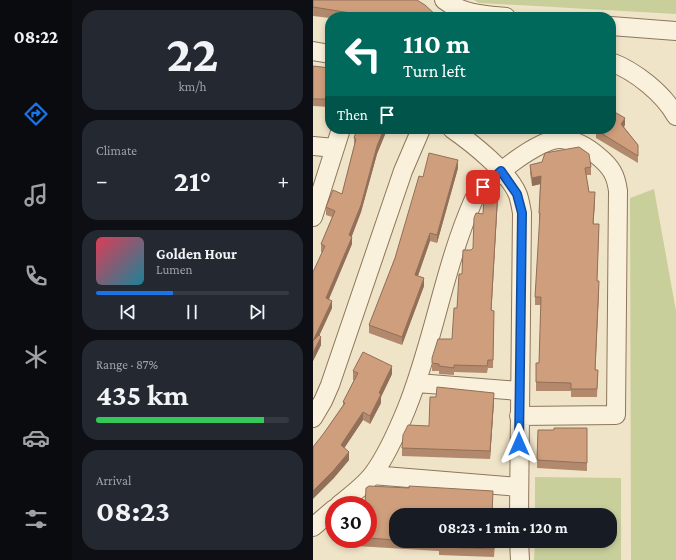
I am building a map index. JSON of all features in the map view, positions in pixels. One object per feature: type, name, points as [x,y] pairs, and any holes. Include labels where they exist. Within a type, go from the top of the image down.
[{"type":"street","points":[[444,0],[454,7],[472,12]]},
{"type":"street","points":[[616,26],[676,31]]},
{"type":"street","points":[[313,51],[325,53]]},
{"type":"street","points":[[616,65],[637,77],[658,93],[676,116]]},
{"type":"street","points":[[313,217],[339,134]]},
{"type":"street","points":[[313,418],[330,385],[403,171],[419,134]]},
{"type":"street","points":[[458,134],[501,171],[517,194],[522,213],[519,508]]},
{"type":"street","points":[[349,496],[372,475],[397,432],[417,383],[437,310],[469,211],[479,192],[501,171],[534,149],[560,139],[581,144],[596,154],[610,167],[616,178],[618,191],[616,415],[519,416]]},
{"type":"street","points":[[313,146],[335,148]]},
{"type":"street","points":[[417,383],[519,391]]},
{"type":"street","points":[[372,475],[519,487]]},
{"type":"street","points":[[313,526],[325,516]]},
{"type":"street","points":[[519,548],[520,560]]},
{"type":"green space","points":[[474,0],[676,0],[676,14],[479,3]]},
{"type":"green space","points":[[654,189],[676,311],[676,560],[631,560],[630,198]]},
{"type":"green space","points":[[535,477],[621,478],[621,560],[534,560],[535,548],[617,548],[617,508],[535,508]]},
{"type":"building","points":[[313,0],[417,0],[433,12],[345,12],[313,7]]},
{"type":"building","points":[[313,66],[325,67],[325,99],[313,99]]},
{"type":"building","points":[[616,113],[625,118],[621,124],[638,145],[638,156],[602,134],[616,134]]},
{"type":"building","points":[[355,134],[382,134],[377,146],[361,205],[349,235],[352,237],[326,298],[332,301],[313,341],[313,272],[325,246],[321,244],[335,211],[326,207],[333,190],[342,194],[356,139],[354,138]]},
{"type":"building","points":[[579,147],[589,154],[591,167],[585,168],[589,192],[595,192],[593,224],[599,224],[597,281],[599,281],[595,370],[598,370],[597,389],[571,389],[571,383],[536,382],[536,363],[539,363],[541,297],[535,297],[541,176],[532,178],[530,165],[542,162],[545,153]]},
{"type":"building","points":[[429,153],[458,160],[437,235],[430,233],[415,275],[424,278],[402,337],[369,325],[395,258],[419,176],[423,177]]},
{"type":"building","points":[[490,188],[498,188],[491,310],[494,311],[493,360],[488,360],[487,366],[454,365],[454,368],[439,366],[439,364],[432,363],[432,358],[438,339],[452,339],[454,308],[457,308],[459,274],[462,274],[463,250],[471,250],[473,248],[474,218],[476,213],[483,214],[484,195]]},
{"type":"building","points":[[319,335],[321,337],[313,353],[313,341]]},
{"type":"building","points":[[363,352],[392,366],[379,393],[381,394],[370,416],[363,412],[341,445],[349,452],[313,491],[313,447],[345,403],[343,402],[358,373],[353,371]]},
{"type":"building","points":[[437,387],[494,393],[490,451],[402,448],[403,435],[408,425],[429,426],[430,397],[436,397]]},
{"type":"building","points":[[554,428],[587,428],[587,463],[537,460],[538,430],[554,430]]},
{"type":"building","points":[[369,486],[409,488],[409,486],[493,491],[492,508],[389,508],[389,540],[377,539],[377,496],[366,496],[366,488]]},
{"type":"building","points":[[466,548],[494,548],[494,549]]},
{"type":"route","points":[[483,187],[501,171],[517,194],[522,213],[519,444]]}]
